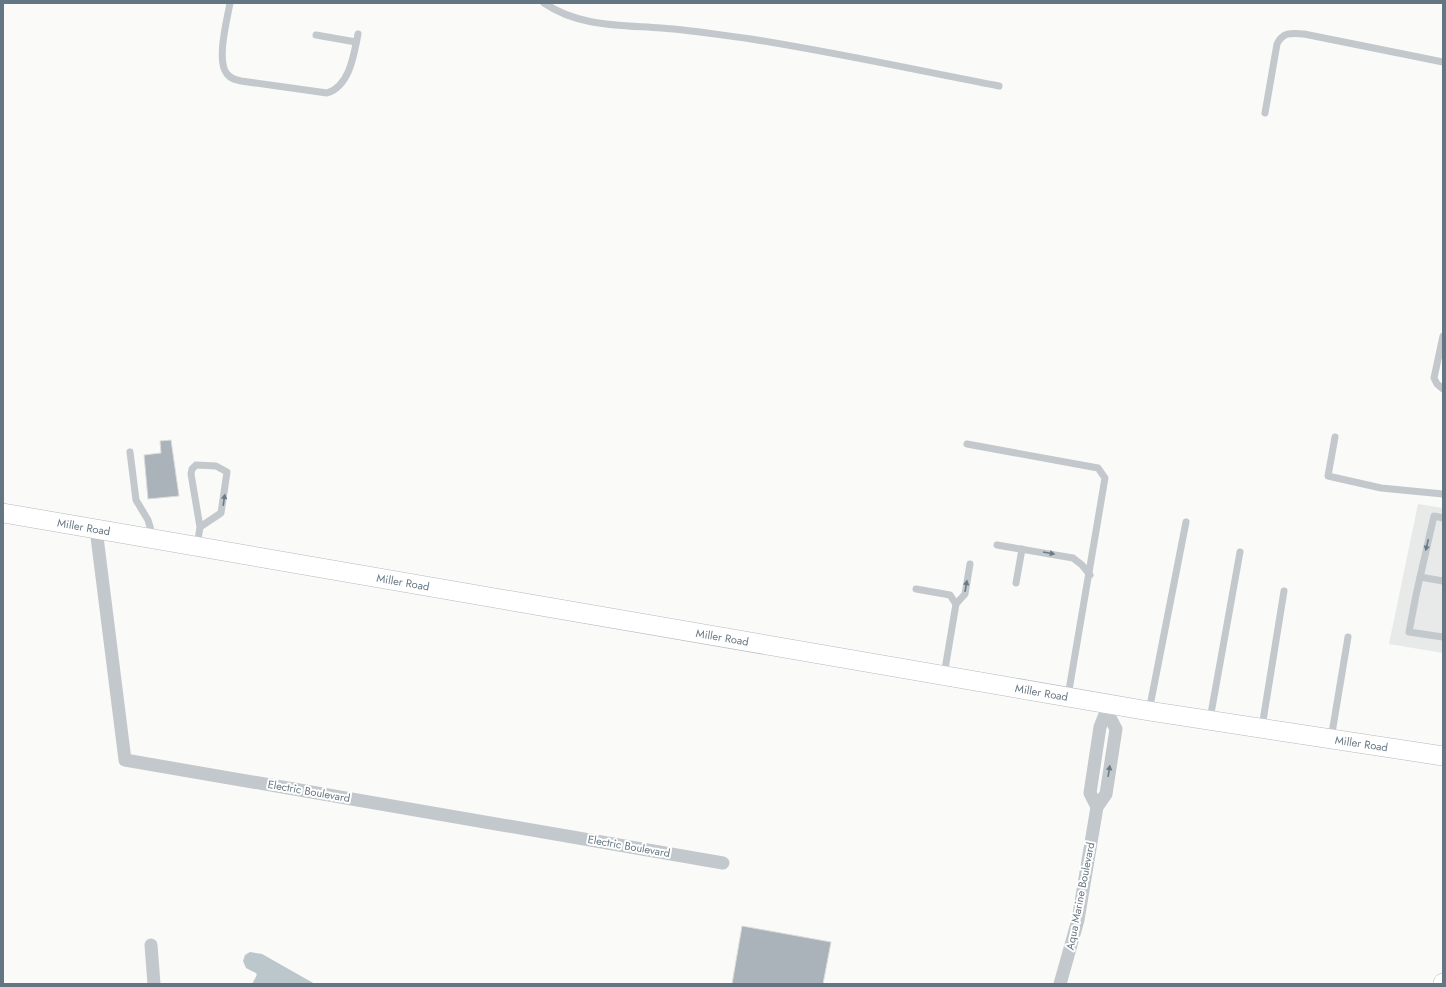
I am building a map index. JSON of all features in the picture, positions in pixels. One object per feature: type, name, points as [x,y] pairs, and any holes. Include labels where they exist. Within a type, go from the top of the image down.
[{"type":"street","name":"Miller Road","points":[[3,513],[944,675],[1068,697],[1108,708],[1149,711],[1443,756]]},
{"type":"street","name":"Electric Boulevard","points":[[96,529],[125,760],[723,863]]},
{"type":"street","name":"Aqua Marine Boulevard","points":[[1060,984],[1078,920],[1097,807],[1090,794],[1100,727],[1108,708]]},
{"type":"street","points":[[152,945],[154,984]]},
{"type":"lane","points":[[230,3],[222,56],[223,67],[232,79],[327,93],[334,91],[347,74],[352,62],[358,34]]},
{"type":"lane","points":[[544,3],[557,12],[589,21],[624,27],[696,31],[753,40],[999,86]]},
{"type":"lane","points":[[1265,113],[1277,44],[1280,38],[1285,34],[1304,34],[1443,62]]},
{"type":"lane","points":[[316,35],[356,42]]},
{"type":"lane","points":[[1443,336],[1434,378],[1437,384],[1443,389]]},
{"type":"lane","points":[[1335,437],[1328,476],[1381,488],[1443,494]]},
{"type":"lane","points":[[967,444],[1098,468],[1105,478],[1090,575],[1068,697]]},
{"type":"lane","points":[[130,452],[136,500],[148,520],[154,539]]},
{"type":"lane","points":[[197,546],[200,527],[191,474],[196,465],[216,466],[227,472],[222,510],[219,516],[200,527]]},
{"type":"lane","points":[[1443,518],[1434,516],[1409,632],[1443,637]]},
{"type":"lane","points":[[1149,711],[1186,522]]},
{"type":"lane","points":[[997,545],[1072,558],[1082,565],[1090,575]]},
{"type":"lane","points":[[1016,583],[1022,549]]},
{"type":"lane","points":[[1210,721],[1240,552]]},
{"type":"lane","points":[[944,675],[956,604],[965,594],[970,564]]},
{"type":"lane","points":[[1420,577],[1443,581]]},
{"type":"lane","points":[[916,589],[950,595],[956,604]]},
{"type":"lane","points":[[1261,729],[1284,590]]},
{"type":"lane","points":[[1331,739],[1348,637]]},
{"type":"shaded area","points":[[1418,504],[1443,508],[1443,653],[1389,644]]},
{"type":"shaded area","points":[[250,952],[262,954],[315,984],[252,984],[257,975],[246,968],[243,961],[245,955]]},
{"type":"building","points":[[171,440],[179,496],[148,499],[144,455],[161,453],[160,441]]},
{"type":"building","points":[[742,926],[831,942],[823,984],[732,984]]}]
